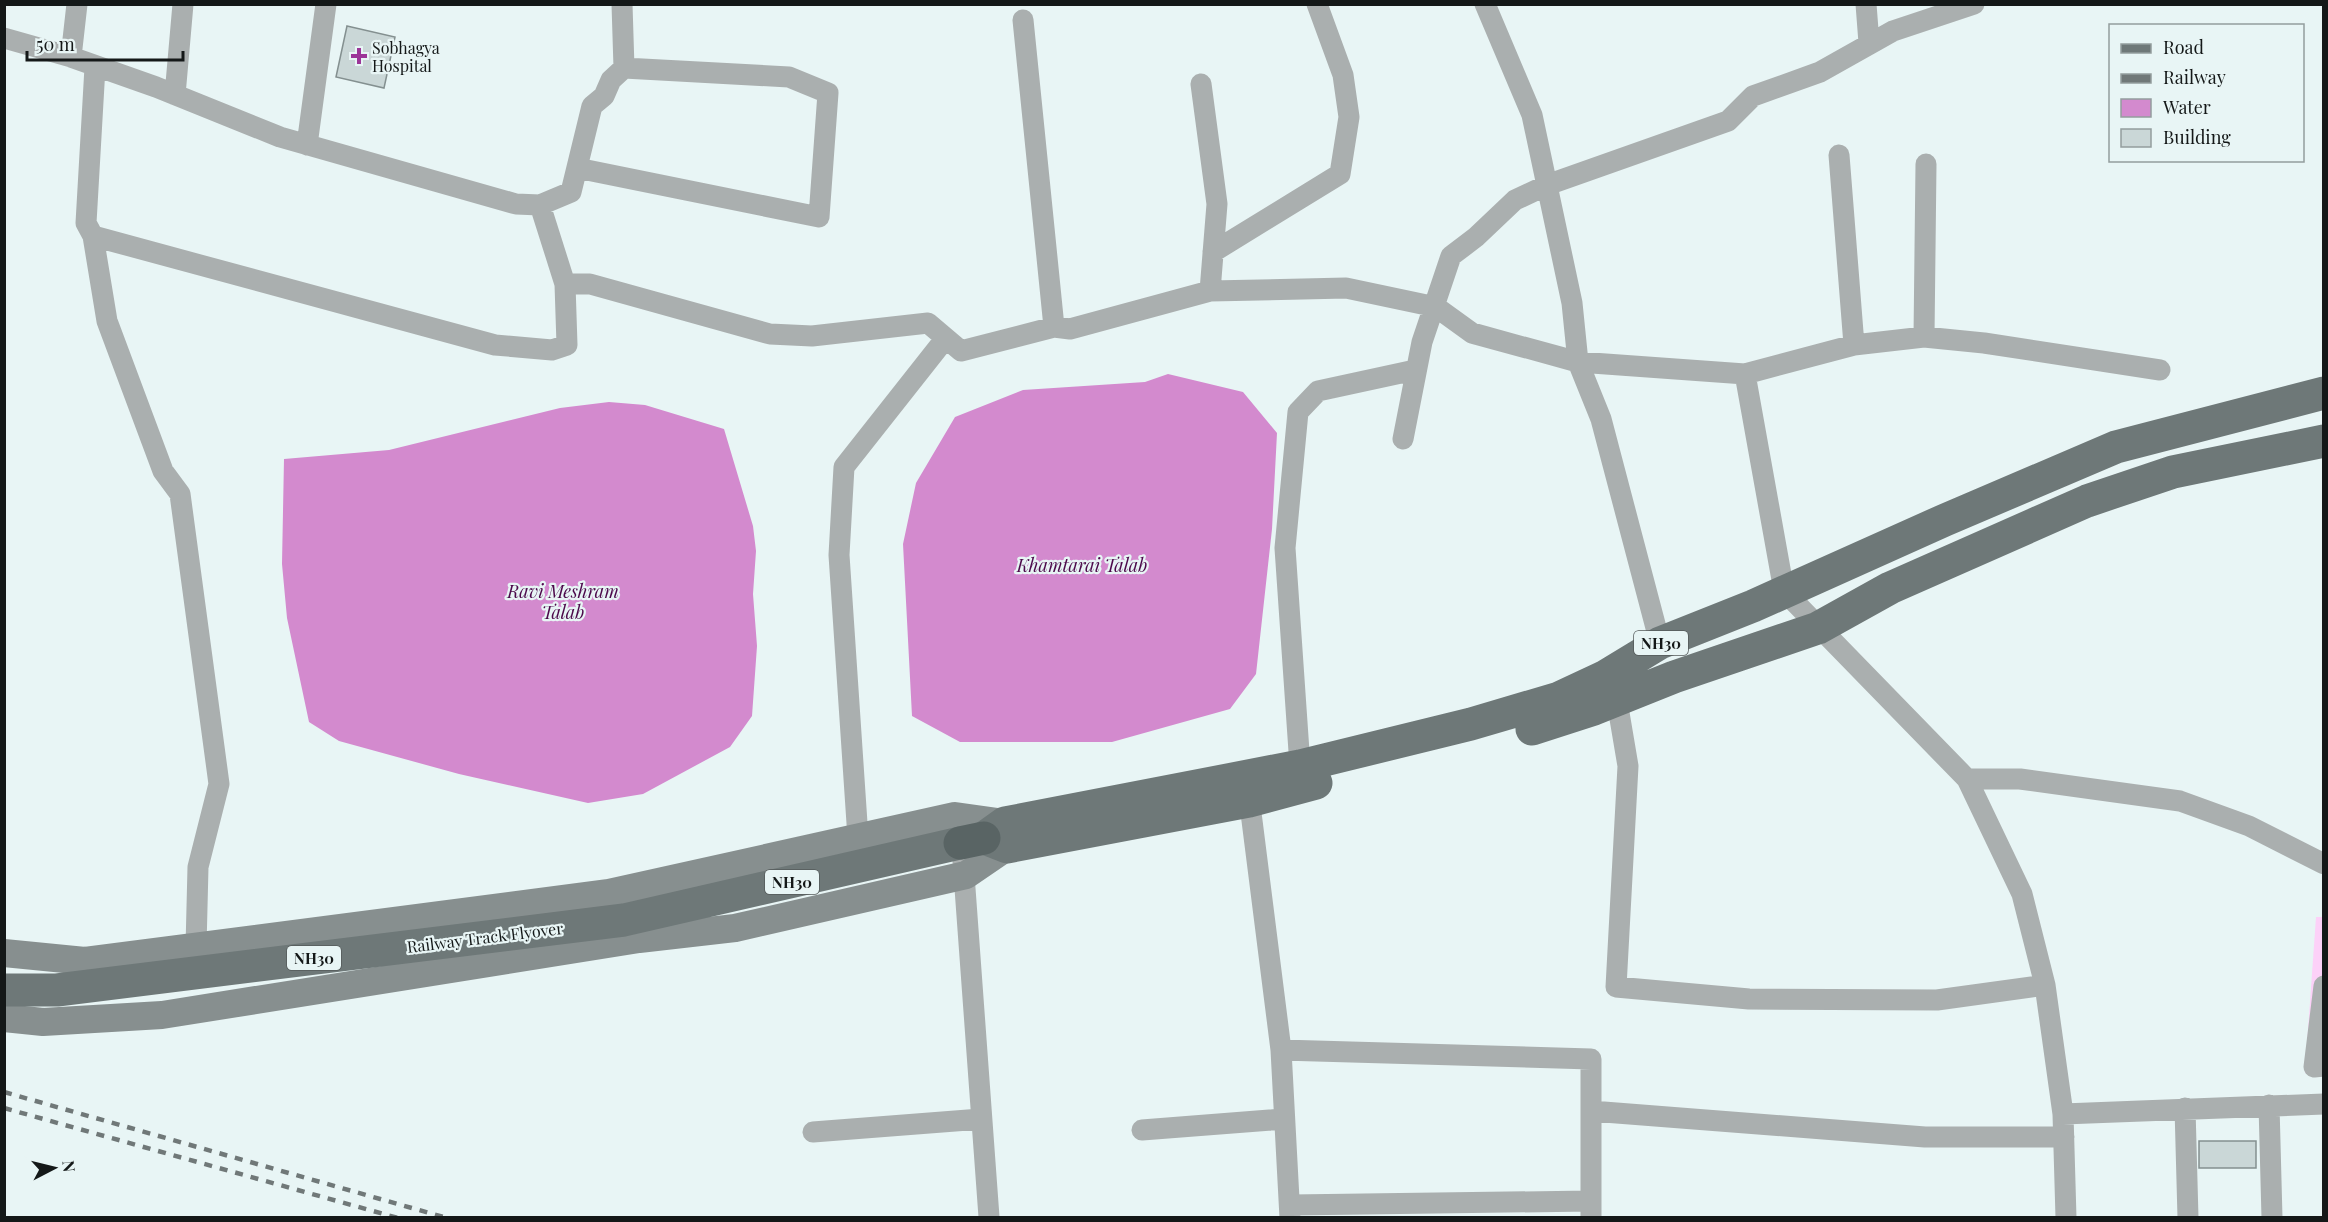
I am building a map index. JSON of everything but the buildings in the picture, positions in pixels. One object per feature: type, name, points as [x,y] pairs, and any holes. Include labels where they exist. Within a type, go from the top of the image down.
[{"type":"main road","name":"NH30","points":[[982,833],[1248,789],[1538,728],[1611,689],[1660,643],[2116,447],[2324,393]]},
{"type":"main road","name":"NH30","points":[[1248,789],[1300,766],[1471,724],[1559,698],[1674,677],[1818,628],[1890,588],[2087,501],[2173,472],[2324,441]]},
{"type":"main road","name":"Railway Track Flyover","points":[[4,990],[57,990],[624,920],[982,833]]},
{"type":"street","points":[[71,57],[76,4]]},
{"type":"street","points":[[175,95],[183,4]]},
{"type":"street","points":[[307,145],[326,4]]},
{"type":"street","points":[[622,4],[624,68]]},
{"type":"street","points":[[1213,252],[1340,174],[1349,117],[1343,75],[1317,4]]},
{"type":"street","points":[[1485,4],[1532,115],[1572,303],[1578,362],[1601,419],[1660,643]]},
{"type":"street","points":[[1866,4],[1869,43]]},
{"type":"street","points":[[1403,439],[1422,342],[1436,307],[1451,256],[1476,237],[1515,200],[1547,185],[1728,121],[1753,96],[1820,72],[1893,31],[1974,4]]},
{"type":"street","points":[[1023,20],[1054,327]]},
{"type":"street","points":[[4,38],[71,57],[307,145],[516,204],[540,205],[571,192],[576,168],[592,106],[604,96],[611,80],[624,68],[789,77],[828,93],[819,217],[576,168]]},
{"type":"street","points":[[95,67],[86,223],[93,236],[107,321],[164,471],[180,494],[219,784],[198,867],[196,947]]},
{"type":"street","points":[[1201,84],[1217,204],[1210,291]]},
{"type":"street","points":[[1839,155],[1854,345]]},
{"type":"street","points":[[1924,337],[1926,164]]},
{"type":"street","points":[[93,236],[495,345],[552,350],[567,345],[565,284],[540,205]]},
{"type":"street","points":[[565,284],[590,284],[770,334],[812,336],[928,323],[961,351],[1054,327],[1070,329],[1210,291],[1346,288],[1436,307],[1472,333],[1578,362],[1745,374],[1854,345],[1924,337],[1984,343],[2160,370]]},
{"type":"street","points":[[858,838],[839,555],[844,467],[945,339]]},
{"type":"street","points":[[1300,766],[1285,548],[1298,412],[1318,391],[1415,370]]},
{"type":"street","points":[[1745,374],[1784,591],[1967,779],[2022,894],[2045,985],[2063,1114],[2066,1218]]},
{"type":"street","points":[[1611,689],[1628,766],[1616,987],[1749,999],[1937,1000],[2045,985]]},
{"type":"street","points":[[1967,779],[2020,779],[2180,801],[2249,826],[2324,864]]},
{"type":"street","points":[[1248,789],[1281,1050],[1283,1119],[1290,1211],[1591,1209],[1591,1059],[1281,1050]]},
{"type":"street","points":[[4,953],[85,961],[609,893],[858,838],[982,833]]},
{"type":"street","points":[[982,833],[966,875],[989,1217]]},
{"type":"street","points":[[966,875],[982,833]]},
{"type":"street","points":[[4,1018],[43,1022],[174,1013],[639,939],[735,928],[966,875]]},
{"type":"street","points":[[2324,986],[2314,1067],[2324,1066]]},
{"type":"street","points":[[2063,1114],[2324,1104]]},
{"type":"street","points":[[2269,1105],[2272,1218]]},
{"type":"street","points":[[2185,1108],[2188,1218]]},
{"type":"street","points":[[1591,1112],[1925,1137],[2064,1137]]},
{"type":"street","points":[[813,1132],[981,1119]]},
{"type":"street","points":[[1142,1130],[1283,1119]]},
{"type":"shaded area","points":[[2316,917],[2323,917],[2323,1074],[2305,1073]]},
{"type":"water","name":"Khamtarai Talab","points":[[1168,374],[1243,392],[1277,433],[1272,529],[1256,674],[1230,709],[1112,742],[960,742],[912,716],[903,544],[916,483],[955,417],[1023,390],[1145,382]]},
{"type":"water","name":"Ravi Meshram Talab","points":[[609,402],[645,405],[724,429],[753,526],[756,551],[753,594],[757,646],[752,716],[730,747],[643,794],[588,803],[459,774],[339,741],[309,722],[287,618],[282,564],[284,459],[389,450],[560,408]]},
{"type":"railway","points":[[4,1092],[447,1218]]},
{"type":"railway","points":[[4,1108],[398,1218]]},
{"type":"place","name":"Sobhagya Hospital","points":[[359,56]]}]
